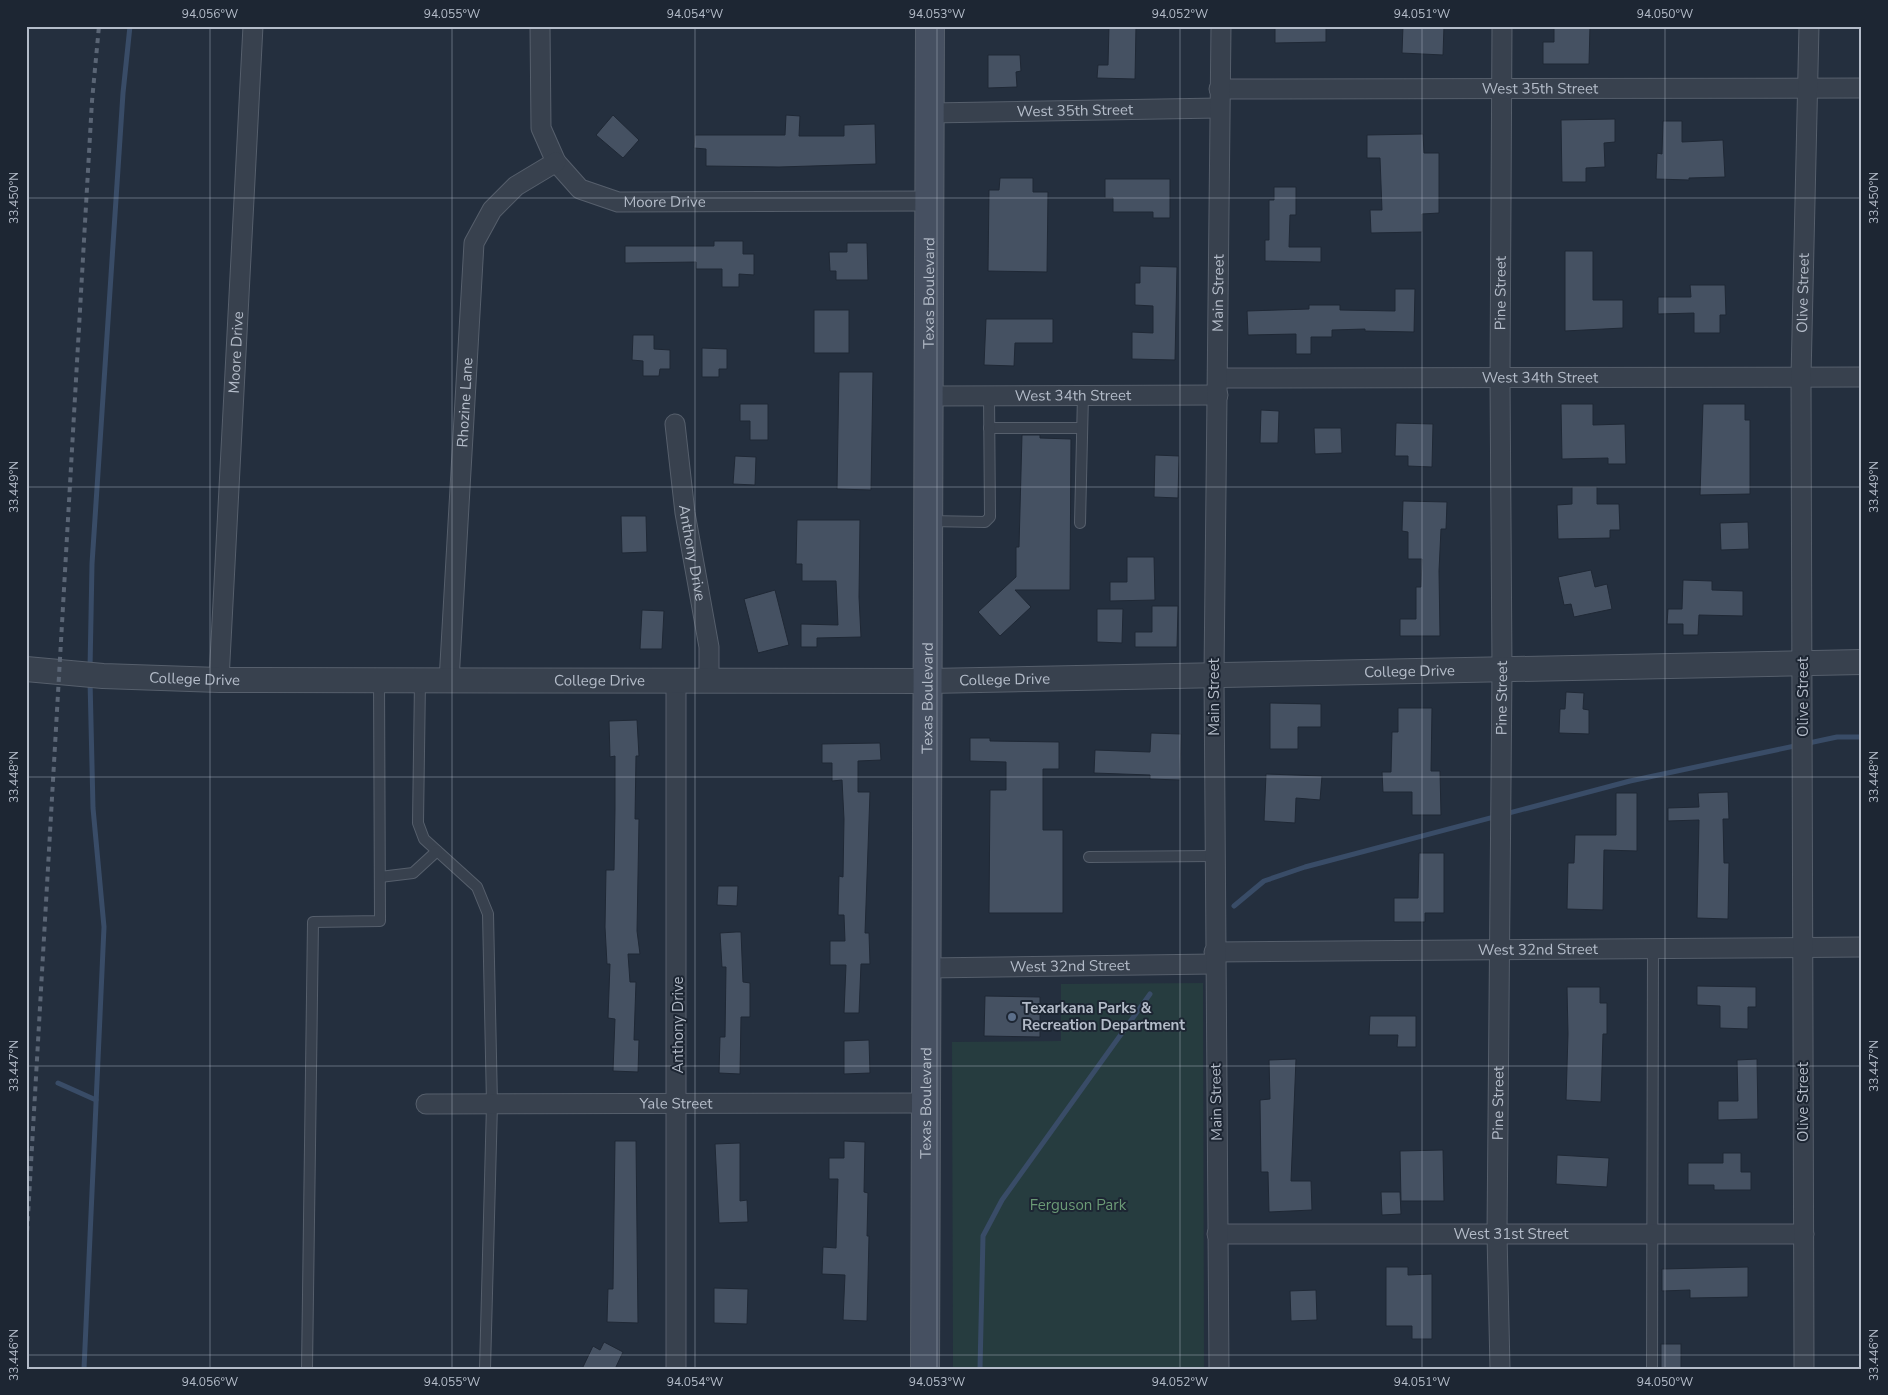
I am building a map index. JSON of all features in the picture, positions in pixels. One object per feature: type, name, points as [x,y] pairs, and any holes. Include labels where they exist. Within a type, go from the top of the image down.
[{"type":"main road","name":"Texas Boulevard","points":[[925,1369],[928,968],[930,26]]},
{"type":"street","name":"Moore Drive","points":[[219,680],[253,26]]},
{"type":"street","name":"Moore Drive","points":[[540,26],[541,128],[556,162],[580,189],[618,202],[929,201]]},
{"type":"street","name":"Main Street","points":[[1219,1369],[1214,958],[1214,675],[1220,26]]},
{"type":"street","name":"Pine Street","points":[[1500,1369],[1497,1234],[1502,803],[1500,378],[1502,26]]},
{"type":"street","name":"Olive Street","points":[[1804,1369],[1801,377],[1809,26]]},
{"type":"street","name":"West 35th Street","points":[[1219,89],[1862,88]]},
{"type":"street","name":"West 35th Street","points":[[930,113],[1219,108]]},
{"type":"street","name":"Rhozine Lane","points":[[449,681],[474,242],[492,210],[516,186],[556,162]]},
{"type":"street","name":"West 34th Street","points":[[929,396],[1082,395],[1218,387],[1500,378],[1862,376]]},
{"type":"street","name":"Anthony Drive","points":[[675,424],[685,513],[709,647],[710,681]]},
{"type":"street","name":"College Drive","points":[[26,669],[103,676],[219,680],[929,681],[1862,662]]},
{"type":"street","name":"Anthony Drive","points":[[676,680],[678,1104],[676,1369]]},
{"type":"street","name":"West 32nd Street","points":[[928,968],[1500,950],[1862,947]]},
{"type":"street","name":"Yale Street","points":[[426,1104],[927,1103]]},
{"type":"street","name":"West 31st Street","points":[[1217,1234],[1804,1234]]},
{"type":"lane","points":[[1080,523],[1082,395]]},
{"type":"lane","points":[[929,521],[985,522],[990,517],[989,396]]},
{"type":"lane","points":[[990,428],[1082,428]]},
{"type":"lane","points":[[307,1369],[313,922],[380,921],[379,680]]},
{"type":"lane","points":[[420,681],[418,823],[424,838],[477,887],[488,914],[492,1104],[485,1369]]},
{"type":"lane","points":[[380,877],[413,873],[437,851]]},
{"type":"lane","points":[[1089,857],[1214,856]]},
{"type":"lane","points":[[1652,949],[1652,1369]]},
{"type":"green space","name":"Ferguson Park","points":[[1203,983],[1204,1369],[953,1369],[952,1042],[1061,1041],[1061,984]]},
{"type":"building","points":[[1109,26],[1136,26],[1135,79],[1097,78],[1098,65],[1108,65]]},
{"type":"building","points":[[1275,26],[1326,26],[1326,42],[1275,43]]},
{"type":"building","points":[[1403,26],[1444,26],[1443,55],[1402,53]]},
{"type":"building","points":[[1554,26],[1590,26],[1589,64],[1543,64],[1543,42],[1554,42]]},
{"type":"building","points":[[988,55],[1020,55],[1021,71],[1016,72],[1017,87],[988,88]]},
{"type":"building","points":[[613,115],[639,140],[623,158],[596,135]]},
{"type":"building","points":[[786,115],[800,116],[799,136],[844,136],[844,125],[875,124],[876,164],[779,167],[706,166],[706,149],[694,148],[695,135],[785,135]]},
{"type":"building","points":[[1615,119],[1615,142],[1604,143],[1605,167],[1586,168],[1586,182],[1562,182],[1561,120]]},
{"type":"building","points":[[1663,121],[1682,121],[1682,142],[1723,140],[1725,177],[1689,178],[1689,180],[1656,179],[1657,153],[1662,154]]},
{"type":"building","points":[[1423,134],[1424,153],[1439,153],[1439,213],[1422,214],[1422,232],[1371,233],[1370,210],[1382,210],[1380,158],[1367,158],[1367,135]]},
{"type":"building","points":[[1000,178],[1033,178],[1033,192],[1048,192],[1047,272],[988,271],[989,190],[999,190]]},
{"type":"building","points":[[1105,179],[1170,179],[1170,218],[1153,218],[1153,212],[1113,212],[1113,198],[1105,198]]},
{"type":"building","points":[[1274,187],[1296,187],[1296,215],[1290,215],[1289,247],[1321,247],[1321,262],[1265,261],[1265,240],[1269,240],[1269,200],[1274,200]]},
{"type":"building","points":[[714,241],[743,241],[743,254],[754,254],[754,275],[739,274],[739,287],[722,287],[722,269],[696,269],[696,262],[625,263],[625,246],[714,246]]},
{"type":"building","points":[[847,243],[867,243],[868,280],[836,280],[836,271],[830,271],[829,252],[847,252]]},
{"type":"building","points":[[1565,251],[1593,251],[1593,300],[1623,300],[1623,328],[1565,331]]},
{"type":"building","points":[[1140,266],[1177,267],[1175,360],[1132,359],[1132,332],[1153,333],[1153,306],[1135,305],[1135,283],[1140,283]]},
{"type":"building","points":[[1690,285],[1725,285],[1726,315],[1720,315],[1720,333],[1694,333],[1694,313],[1658,314],[1658,297],[1691,297]]},
{"type":"building","points":[[1395,289],[1415,289],[1414,332],[1365,331],[1365,329],[1332,330],[1332,337],[1311,337],[1311,354],[1296,354],[1296,334],[1248,335],[1247,311],[1309,309],[1309,305],[1340,305],[1340,310],[1395,311]]},
{"type":"building","points":[[814,310],[849,310],[849,353],[814,353]]},
{"type":"building","points":[[986,319],[1053,319],[1053,343],[1015,343],[1014,366],[984,365]]},
{"type":"building","points":[[633,335],[654,335],[654,349],[670,350],[670,369],[660,369],[659,376],[643,376],[643,361],[632,360]]},
{"type":"building","points":[[702,348],[727,349],[727,369],[719,369],[719,377],[702,377]]},
{"type":"building","points":[[839,372],[873,372],[871,490],[837,489]]},
{"type":"building","points":[[740,404],[768,404],[768,440],[750,440],[750,421],[740,421]]},
{"type":"building","points":[[1561,404],[1593,404],[1593,425],[1625,424],[1626,464],[1608,464],[1608,458],[1562,459]]},
{"type":"building","points":[[1703,404],[1745,404],[1745,420],[1750,420],[1750,494],[1700,495]]},
{"type":"building","points":[[1261,410],[1279,411],[1278,443],[1260,443]]},
{"type":"building","points":[[1396,423],[1433,424],[1432,467],[1408,466],[1408,456],[1395,456]]},
{"type":"building","points":[[1314,428],[1341,428],[1342,453],[1315,454]]},
{"type":"building","points":[[1022,435],[1040,435],[1040,438],[1071,439],[1070,590],[1015,590],[1031,607],[1000,636],[978,612],[1016,577],[1016,547],[1019,547]]},
{"type":"building","points":[[1155,455],[1179,456],[1178,498],[1154,497]]},
{"type":"building","points":[[735,456],[756,457],[755,485],[733,484]]},
{"type":"building","points":[[1572,487],[1597,487],[1597,504],[1619,504],[1620,530],[1610,530],[1610,538],[1558,539],[1557,505],[1572,504]]},
{"type":"building","points":[[1403,501],[1447,502],[1446,529],[1441,529],[1439,571],[1440,636],[1400,636],[1400,619],[1416,619],[1416,587],[1421,587],[1422,559],[1408,559],[1408,532],[1402,531]]},
{"type":"building","points":[[621,516],[646,516],[647,552],[622,553]]},
{"type":"building","points":[[797,520],[860,520],[859,597],[861,637],[817,638],[817,647],[801,647],[801,624],[838,625],[836,581],[802,581],[802,564],[796,564]]},
{"type":"building","points":[[1748,522],[1749,549],[1721,550],[1720,523]]},
{"type":"building","points":[[1127,557],[1154,557],[1155,600],[1110,601],[1110,582],[1127,582]]},
{"type":"building","points":[[1591,570],[1595,587],[1607,584],[1612,609],[1574,617],[1571,604],[1564,605],[1558,577]]},
{"type":"building","points":[[1683,580],[1712,581],[1712,590],[1743,591],[1743,616],[1699,615],[1698,635],[1683,635],[1683,624],[1667,624],[1668,609],[1682,609]]},
{"type":"building","points":[[775,590],[789,645],[758,653],[744,599]]},
{"type":"building","points":[[1152,606],[1178,606],[1177,647],[1135,647],[1135,632],[1152,632]]},
{"type":"building","points":[[1097,609],[1123,609],[1122,643],[1097,642]]},
{"type":"building","points":[[642,610],[664,611],[662,649],[640,649]]},
{"type":"building","points":[[1566,692],[1584,693],[1583,709],[1589,710],[1589,734],[1559,733],[1560,709],[1565,709]]},
{"type":"building","points":[[1270,703],[1321,704],[1321,727],[1298,727],[1298,749],[1270,749]]},
{"type":"building","points":[[1398,708],[1432,708],[1431,771],[1440,771],[1441,815],[1412,815],[1412,792],[1383,792],[1382,772],[1391,772],[1392,732],[1398,732]]},
{"type":"building","points":[[637,720],[639,756],[636,756],[635,819],[639,819],[637,931],[640,954],[628,954],[630,982],[636,982],[634,1040],[639,1040],[638,1072],[613,1071],[615,1019],[608,1018],[610,964],[607,964],[605,927],[606,870],[614,870],[615,756],[610,757],[609,721]]},
{"type":"building","points":[[1151,733],[1181,734],[1180,780],[1150,779],[1150,775],[1094,773],[1095,750],[1150,752]]},
{"type":"building","points":[[970,738],[990,738],[990,741],[1059,742],[1059,769],[1043,769],[1043,830],[1063,830],[1063,913],[989,913],[990,790],[1006,790],[1006,762],[970,761]]},
{"type":"building","points":[[880,743],[881,760],[858,761],[858,792],[870,792],[865,933],[869,933],[870,964],[861,964],[859,1013],[844,1013],[846,965],[830,965],[830,941],[845,941],[844,915],[838,915],[839,876],[843,877],[844,819],[842,780],[832,781],[832,763],[822,763],[822,744]]},
{"type":"building","points":[[1266,774],[1322,776],[1320,800],[1296,798],[1295,823],[1264,821]]},
{"type":"building","points":[[1728,792],[1729,819],[1723,819],[1724,863],[1729,863],[1728,919],[1697,918],[1699,820],[1668,821],[1668,808],[1699,807],[1698,793]]},
{"type":"building","points":[[1616,793],[1637,793],[1637,851],[1604,850],[1603,910],[1567,909],[1568,863],[1574,863],[1575,835],[1616,835]]},
{"type":"building","points":[[1419,853],[1444,853],[1444,913],[1425,913],[1425,922],[1394,922],[1394,898],[1418,898]]},
{"type":"building","points":[[718,886],[738,886],[737,906],[717,905]]},
{"type":"building","points":[[741,932],[743,982],[750,983],[750,1017],[741,1017],[740,1074],[719,1073],[720,1037],[725,1037],[726,967],[722,967],[720,933]]},
{"type":"building","points":[[1697,986],[1756,987],[1756,1007],[1748,1007],[1748,1029],[1720,1028],[1720,1006],[1697,1005]]},
{"type":"building","points":[[1567,987],[1600,987],[1600,1003],[1607,1003],[1607,1034],[1603,1034],[1601,1102],[1566,1100]]},
{"type":"building","name":"Texarkana Parks & Recreation Department","points":[[985,996],[1040,997],[1040,1037],[984,1036]]},
{"type":"building","points":[[1370,1016],[1416,1016],[1416,1047],[1397,1047],[1398,1035],[1369,1035]]},
{"type":"building","points":[[869,1040],[870,1073],[844,1074],[844,1041]]},
{"type":"building","points":[[1296,1059],[1291,1181],[1311,1181],[1312,1210],[1269,1212],[1268,1172],[1261,1172],[1260,1100],[1270,1099],[1269,1060]]},
{"type":"building","points":[[1757,1059],[1758,1119],[1718,1120],[1718,1101],[1738,1101],[1737,1060]]},
{"type":"building","points":[[615,1141],[636,1141],[638,1323],[607,1322],[608,1289],[613,1289]]},
{"type":"building","points":[[844,1141],[865,1142],[864,1192],[868,1193],[867,1236],[869,1236],[867,1321],[843,1320],[845,1275],[822,1274],[823,1247],[836,1248],[838,1179],[829,1179],[829,1158],[844,1158]]},
{"type":"building","points":[[740,1143],[740,1201],[747,1200],[748,1222],[719,1223],[715,1144]]},
{"type":"building","points":[[1443,1150],[1444,1201],[1401,1201],[1400,1151]]},
{"type":"building","points":[[1723,1153],[1741,1153],[1741,1172],[1751,1172],[1751,1190],[1714,1190],[1714,1185],[1688,1185],[1688,1163],[1723,1163]]},
{"type":"building","points":[[1557,1155],[1609,1158],[1607,1187],[1556,1184]]},
{"type":"building","points":[[1381,1192],[1400,1192],[1401,1214],[1382,1215]]},
{"type":"building","points":[[1386,1267],[1408,1267],[1408,1275],[1432,1274],[1432,1339],[1412,1339],[1412,1326],[1386,1326]]},
{"type":"building","points":[[1748,1267],[1748,1297],[1690,1298],[1690,1290],[1662,1291],[1662,1269]]},
{"type":"building","points":[[714,1288],[748,1289],[747,1324],[714,1323]]},
{"type":"building","points":[[1316,1290],[1317,1320],[1291,1321],[1290,1291]]},
{"type":"building","points":[[604,1342],[623,1352],[615,1369],[582,1369],[593,1346],[600,1350]]},
{"type":"building","points":[[1661,1344],[1681,1344],[1681,1369],[1661,1369]]},
{"type":"waterway","points":[[90,669],[92,564],[123,93],[130,26]]},
{"type":"waterway","points":[[84,1369],[104,927],[93,808],[90,680]]},
{"type":"waterway","points":[[1234,906],[1264,881],[1305,867],[1630,781],[1837,737],[1862,737]]},
{"type":"waterway","points":[[980,1369],[983,1236],[1002,1200],[1150,994]]},
{"type":"waterway","points":[[58,1083],[96,1100]]},
{"type":"railway","points":[[26,1251],[92,101],[99,26]]},
{"type":"place","name":"Texarkana Parks & Recreation Department","points":[[1012,1017]]}]
